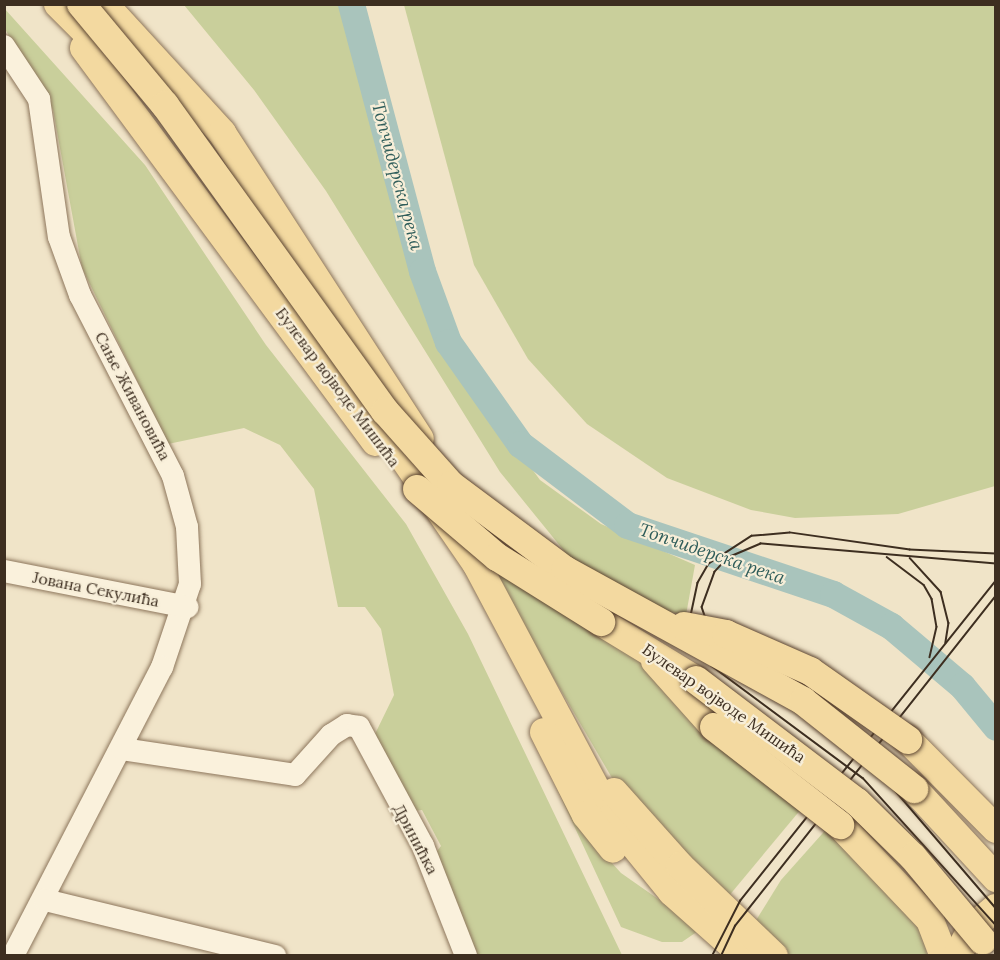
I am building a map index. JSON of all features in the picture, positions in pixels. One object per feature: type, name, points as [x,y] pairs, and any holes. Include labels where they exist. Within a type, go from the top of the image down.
[{"type":"main road","name":"Булевар војводе Мишића","points":[[43,4],[123,94],[343,399],[417,489],[497,557],[654,636],[803,701],[914,789],[996,878]]},
{"type":"main road","points":[[58,4],[140,90],[194,159],[473,559]]},
{"type":"main road","name":"Булевар војводе Мишића","points":[[81,4],[165,105],[356,373],[431,465],[525,544],[654,636],[879,822],[940,887],[993,956]]},
{"type":"main road","points":[[104,4],[222,132],[362,347],[429,456],[473,559],[611,817],[672,892],[744,956]]},
{"type":"main road","points":[[417,489],[498,635],[570,787],[624,861],[652,885],[672,892]]},
{"type":"main road","points":[[944,956],[930,920],[862,846],[689,704],[654,636],[726,634],[834,685],[908,740],[996,829]]},
{"type":"main road","points":[[567,737],[668,855],[774,956]]},
{"type":"main road","points":[[957,956],[972,928],[996,908]]},
{"type":"street","name":"Сање Живановића","points":[[4,46],[36,88],[42,110],[63,250],[80,295],[164,451],[183,508],[190,560],[187,607],[122,749],[45,900],[13,956]]},
{"type":"street","name":"Јована Секулића","points":[[4,571],[187,607]]},
{"type":"street","name":"Дринићка","points":[[122,749],[292,775],[332,735],[347,725],[359,727],[423,846],[466,956]]},
{"type":"street","points":[[45,900],[275,956]]},
{"type":"green space","points":[[184,5],[342,5],[429,319],[442,345],[540,480],[601,524],[695,565],[686,615],[661,610],[569,557],[500,472],[326,191],[254,90]]},
{"type":"green space","points":[[404,5],[995,5],[995,486],[898,514],[795,518],[751,510],[667,478],[587,424],[528,359],[474,265]]},
{"type":"green space","points":[[4,8],[145,165],[266,345],[406,524],[468,634],[622,955],[474,955],[434,855],[441,846],[422,810],[413,811],[375,734],[394,695],[381,629],[365,607],[338,607],[314,489],[280,445],[244,428],[168,444],[82,268],[53,110],[5,29]]},
{"type":"green space","points":[[486,562],[642,655],[802,808],[728,897],[612,778]]},
{"type":"green space","points":[[556,787],[581,829],[621,873],[701,929],[682,942],[662,942],[621,927]]},
{"type":"green space","points":[[830,825],[921,923],[927,955],[784,955],[755,922],[781,880]]},
{"type":"waterway","name":"Топчидерска река","points":[[351,4],[422,271],[448,342],[520,444],[627,525],[833,594],[891,626],[962,686],[996,727]]},
{"type":"tram line","points":[[996,554],[910,550],[790,533],[752,536],[709,564],[698,583],[691,615],[697,640],[712,666],[863,778],[996,925]]},
{"type":"tram line","points":[[996,564],[761,544],[728,558],[715,572],[702,607],[719,657],[826,732],[893,788],[996,908]]},
{"type":"tram line","points":[[887,557],[924,585],[932,599],[937,627],[930,657]]},
{"type":"tram line","points":[[910,558],[941,592],[949,623],[946,643]]},
{"type":"tram line","points":[[712,956],[740,901],[996,580]]},
{"type":"tram line","points":[[721,956],[735,926],[996,596]]}]
